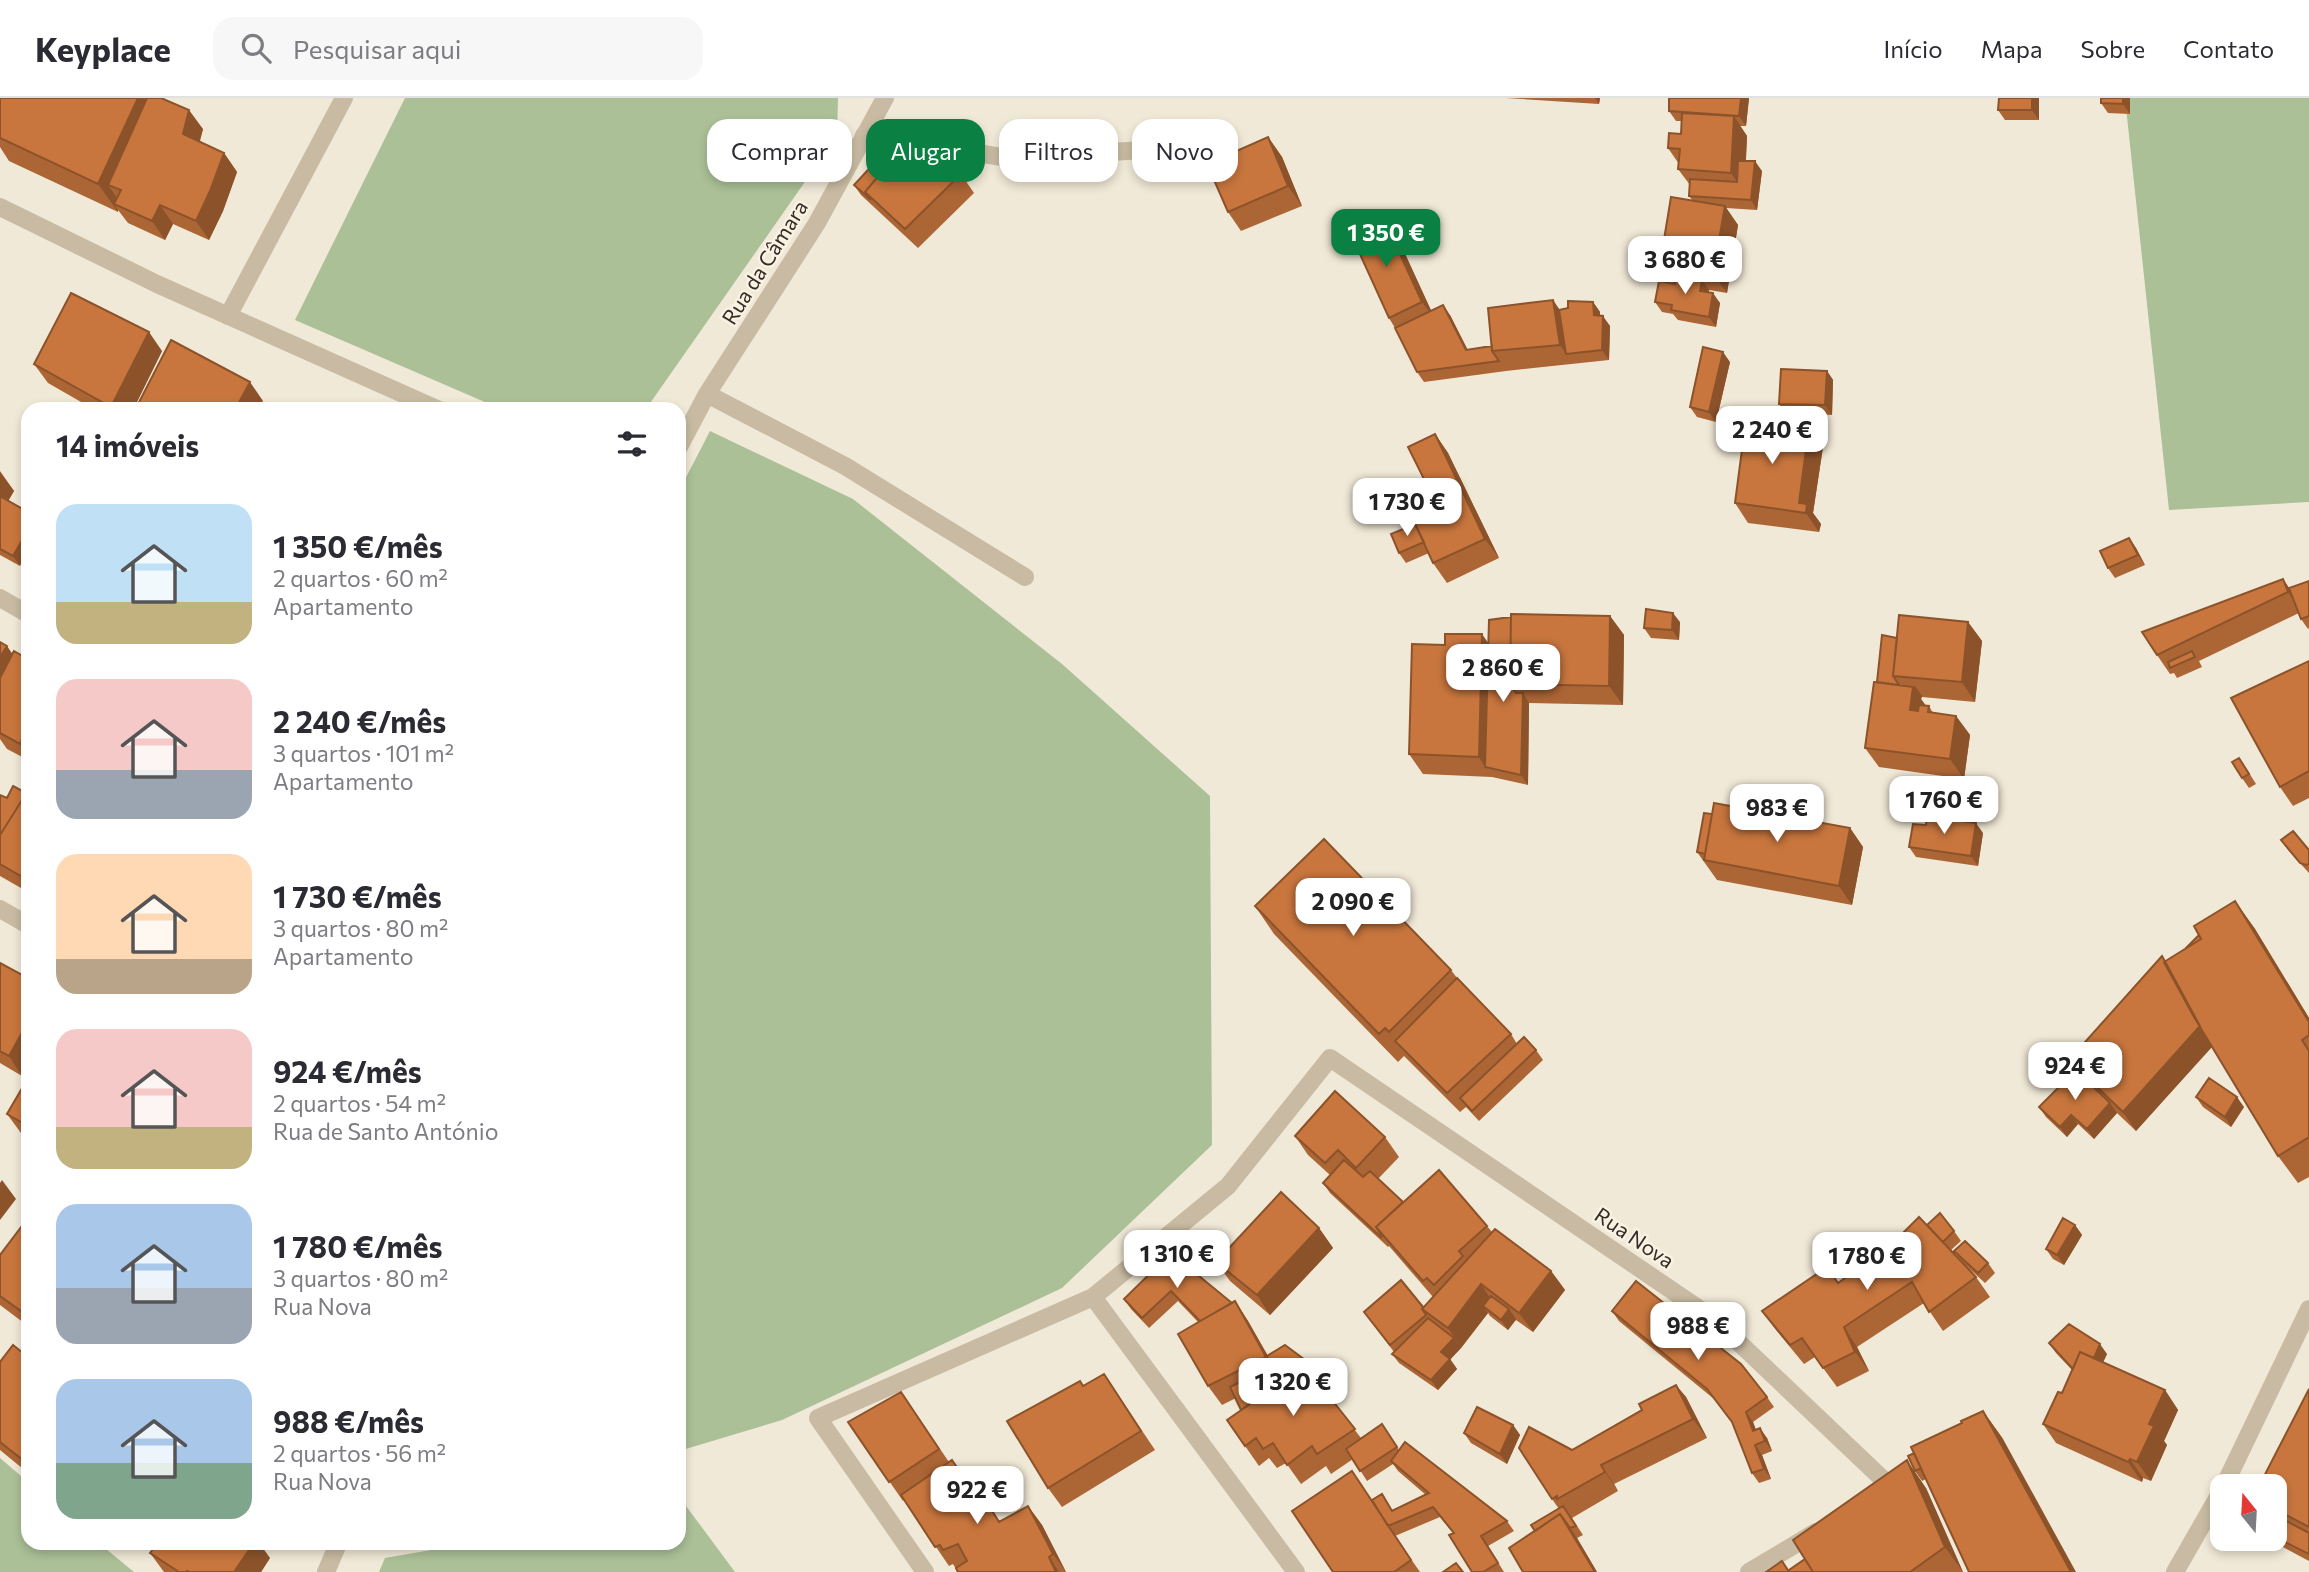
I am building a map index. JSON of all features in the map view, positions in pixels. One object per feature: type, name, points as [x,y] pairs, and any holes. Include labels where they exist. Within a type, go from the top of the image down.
[{"type":"street","points":[[228,316],[344,98]]},
{"type":"street","name":"Rua da Câmara","points":[[686,434],[707,394],[817,223],[885,98]]},
{"type":"street","points":[[864,135],[1008,158],[1132,151]]},
{"type":"street","points":[[0,207],[157,284],[421,402]]},
{"type":"street","points":[[707,394],[845,466],[1025,577]]},
{"type":"street","points":[[0,598],[21,610]]},
{"type":"street","points":[[0,909],[21,921]]},
{"type":"street","name":"Rua Nova","points":[[1093,1297],[1228,1186],[1331,1058],[1714,1319],[1891,1487],[1867,1502]]},
{"type":"street","points":[[925,1572],[818,1418],[1093,1297],[1296,1572]]},
{"type":"street","points":[[2230,1474],[2309,1309]]},
{"type":"street","points":[[2175,1572],[2210,1511]]},
{"type":"street","points":[[1749,1572],[1832,1523]]},
{"type":"street","points":[[326,1572],[335,1550]]},
{"type":"green space","points":[[405,98],[838,98],[837,119],[707,119],[707,182],[805,182],[651,402],[485,402],[295,320]]},
{"type":"green space","points":[[2125,98],[2309,98],[2309,502],[2169,510]]},
{"type":"green space","points":[[710,431],[853,499],[1062,664],[1210,796],[1212,1145],[1062,1288],[782,1420],[686,1449],[686,477]]},
{"type":"green space","points":[[0,1458],[21,1476],[21,1550],[107,1550],[134,1572],[0,1572]]},
{"type":"green space","points":[[686,1506],[735,1572],[379,1572],[385,1558],[431,1550],[686,1550]]},
{"type":"building","points":[[0,98],[138,98],[98,184],[0,138]]},
{"type":"building","points":[[147,98],[161,98],[189,110],[183,134],[224,153],[196,221],[160,205],[152,221],[114,204],[121,190],[108,185]]},
{"type":"building","points":[[1669,98],[1741,98],[1739,116],[1669,111]]},
{"type":"building","points":[[1999,98],[2032,98],[2032,110],[1998,110]]},
{"type":"building","points":[[2101,98],[2123,98],[2123,104],[2101,103]]},
{"type":"building","points":[[1682,113],[1734,116],[1731,173],[1678,169],[1680,149],[1668,148],[1669,133],[1681,134]]},
{"type":"building","points":[[1268,137],[1288,186],[1228,212],[1215,182],[1238,182],[1238,150]]},
{"type":"building","points":[[1738,161],[1755,161],[1751,200],[1689,196],[1690,179],[1737,182]]},
{"type":"building","points":[[866,172],[866,182],[873,182],[865,192],[871,200],[854,185]]},
{"type":"building","points":[[873,182],[953,182],[905,229],[865,192]]},
{"type":"building","points":[[1671,197],[1725,206],[1713,274],[1660,264]]},
{"type":"building","points":[[1387,226],[1422,302],[1389,318],[1349,230]]},
{"type":"building","points":[[1677,276],[1702,280],[1700,291],[1713,293],[1709,317],[1671,310],[1672,305],[1655,302],[1659,281],[1675,284]]},
{"type":"building","points":[[71,293],[149,332],[114,402],[102,402],[34,364]]},
{"type":"building","points":[[1553,300],[1560,345],[1492,351],[1488,308]]},
{"type":"building","points":[[1568,301],[1593,302],[1594,315],[1603,316],[1602,350],[1566,354],[1559,310],[1568,308]]},
{"type":"building","points":[[1443,305],[1466,350],[1492,346],[1492,351],[1499,361],[1417,372],[1395,328]]},
{"type":"building","points":[[171,340],[250,382],[239,402],[139,402]]},
{"type":"building","points":[[1703,347],[1723,352],[1709,412],[1690,407]]},
{"type":"building","points":[[1781,369],[1827,371],[1825,405],[1779,404]]},
{"type":"building","points":[[1746,419],[1809,427],[1799,503],[1807,504],[1806,513],[1735,503]]},
{"type":"building","points":[[1435,434],[1485,539],[1433,563],[1410,513],[1435,501],[1408,447]]},
{"type":"building","points":[[0,496],[21,508],[21,542],[13,556],[0,549]]},
{"type":"building","points":[[1415,524],[1424,542],[1399,553],[1391,534]]},
{"type":"building","points":[[2129,538],[2138,555],[2108,568],[2100,551]]},
{"type":"building","points":[[2283,579],[2288,592],[2157,655],[2142,632]]},
{"type":"building","points":[[2309,581],[2309,616],[2301,619],[2289,588]]},
{"type":"building","points":[[1646,609],[1673,613],[1672,630],[1644,628]]},
{"type":"building","points":[[1511,614],[1610,616],[1609,686],[1510,684]]},
{"type":"building","points":[[1899,615],[1968,622],[1962,682],[1893,676]]},
{"type":"building","points":[[1511,617],[1510,684],[1516,693],[1523,693],[1521,775],[1485,767],[1489,620]]},
{"type":"building","points":[[1445,634],[1482,634],[1479,757],[1409,754],[1412,644],[1445,645]]},
{"type":"building","points":[[1882,635],[1897,638],[1893,676],[1899,685],[1877,682]]},
{"type":"building","points":[[0,642],[7,646],[0,657]]},
{"type":"building","points":[[14,651],[21,655],[20,744],[0,733],[0,678]]},
{"type":"building","points":[[2192,651],[2195,657],[2170,668],[2168,662]]},
{"type":"building","points":[[2309,661],[2309,771],[2280,787],[2231,698]]},
{"type":"building","points":[[1874,682],[1913,687],[1910,710],[1918,711],[1919,705],[1929,706],[1928,712],[1956,716],[1950,759],[1865,748]]},
{"type":"building","points":[[2239,758],[2249,774],[2242,778],[2232,762]]},
{"type":"building","points":[[13,786],[21,790],[21,802],[0,835],[0,795],[7,798]]},
{"type":"building","points":[[21,802],[21,876],[0,864],[0,835]]},
{"type":"building","points":[[1714,803],[1850,828],[1839,886],[1704,860]]},
{"type":"building","points":[[1704,813],[1712,814],[1705,854],[1697,852]]},
{"type":"building","points":[[1927,816],[1976,823],[1971,856],[1909,847],[1913,824],[1926,825]]},
{"type":"building","points":[[2293,831],[2309,850],[2309,864],[2300,863],[2281,840]]},
{"type":"building","points":[[1324,839],[1451,970],[1389,1032],[1385,1028],[1379,1034],[1255,906]]},
{"type":"building","points":[[2235,901],[2309,1022],[2309,1035],[2302,1040],[2309,1051],[2309,1137],[2278,1156],[2164,962],[2201,939],[2194,926]]},
{"type":"building","points":[[2199,935],[2201,939],[2185,949]]},
{"type":"building","points":[[2162,956],[2200,1026],[2123,1112],[2069,1060]]},
{"type":"building","points":[[0,963],[21,974],[21,1035],[9,1056],[0,1051]]},
{"type":"building","points":[[1457,978],[1511,1034],[1447,1093],[1395,1041]]},
{"type":"building","points":[[1524,1037],[1536,1050],[1472,1111],[1460,1098]]},
{"type":"building","points":[[2076,1070],[2110,1103],[2087,1129],[2071,1115],[2060,1127],[2039,1107]]},
{"type":"building","points":[[2209,1078],[2237,1097],[2225,1117],[2196,1097]]},
{"type":"building","points":[[21,1090],[21,1122],[7,1114]]},
{"type":"building","points":[[1335,1091],[1385,1137],[1356,1168],[1338,1150],[1325,1163],[1295,1136]]},
{"type":"building","points":[[1344,1160],[1363,1177],[1370,1171],[1403,1202],[1376,1227],[1381,1237],[1323,1183]]},
{"type":"building","points":[[1439,1170],[1487,1226],[1459,1251],[1463,1256],[1434,1285],[1427,1278],[1423,1281],[1376,1227]]},
{"type":"building","points":[[1281,1192],[1319,1228],[1257,1295],[1216,1262]]},
{"type":"building","points":[[1940,1213],[1954,1231],[1943,1242],[1927,1225]]},
{"type":"building","points":[[1919,1217],[1976,1277],[1929,1312],[1912,1282],[1844,1327],[1855,1352],[1823,1368],[1802,1338],[1790,1345],[1762,1311],[1827,1267],[1838,1283],[1892,1244]]},
{"type":"building","points":[[2063,1218],[2075,1225],[2057,1255],[2046,1249]]},
{"type":"building","points":[[21,1227],[21,1311],[0,1296],[0,1255]]},
{"type":"building","points":[[1495,1229],[1551,1271],[1519,1313],[1481,1284],[1448,1328],[1422,1309]]},
{"type":"building","points":[[1965,1241],[1988,1263],[1978,1273],[1954,1251]]},
{"type":"building","points":[[1171,1253],[1232,1303],[1200,1321],[1171,1291],[1142,1318],[1124,1299]]},
{"type":"building","points":[[1401,1280],[1423,1307],[1426,1315],[1390,1345],[1364,1312]]},
{"type":"building","points":[[1636,1281],[1741,1364],[1767,1397],[1746,1412],[1753,1431],[1760,1428],[1765,1441],[1755,1445],[1764,1469],[1752,1473],[1732,1422],[1707,1389],[1612,1311]]},
{"type":"building","points":[[1491,1296],[1509,1309],[1501,1320],[1483,1306]]},
{"type":"building","points":[[1235,1301],[1266,1357],[1208,1386],[1178,1334]]},
{"type":"building","points":[[1428,1318],[1454,1338],[1441,1352],[1450,1359],[1431,1380],[1392,1354]]},
{"type":"building","points":[[2069,1324],[2100,1344],[2094,1358],[2080,1352],[2073,1369],[2049,1343]]},
{"type":"building","points":[[13,1345],[21,1351],[21,1458],[0,1442],[0,1362]]},
{"type":"building","points":[[1285,1345],[1313,1366],[1308,1369],[1305,1366],[1241,1410],[1230,1387],[1272,1366],[1267,1356]]},
{"type":"building","points":[[2080,1352],[2165,1390],[2149,1424],[2154,1426],[2137,1462],[2130,1459],[2128,1462],[2043,1424],[2058,1392],[2062,1393]]},
{"type":"building","points":[[1305,1366],[1355,1429],[1317,1454],[1312,1446],[1287,1465],[1273,1443],[1263,1449],[1256,1438],[1245,1446],[1227,1420]]},
{"type":"building","points":[[1104,1374],[1141,1431],[1048,1488],[1007,1421],[1080,1381],[1083,1386]]},
{"type":"building","points":[[1676,1385],[1693,1419],[1601,1465],[1605,1472],[1557,1499],[1557,1496],[1552,1499],[1519,1448],[1529,1427],[1572,1450],[1642,1410],[1639,1404]]},
{"type":"building","points":[[2309,1389],[2309,1527],[2287,1515],[2287,1474],[2265,1474]]},
{"type":"building","points":[[901,1392],[939,1449],[889,1482],[848,1422]]},
{"type":"building","points":[[1477,1407],[1513,1425],[1500,1454],[1464,1433]]},
{"type":"building","points":[[1983,1411],[2071,1572],[1969,1572],[1911,1447]]},
{"type":"building","points":[[1382,1424],[1397,1447],[1360,1471],[1346,1449]]},
{"type":"building","points":[[1405,1442],[1507,1521],[1481,1536],[1498,1563],[1483,1572],[1472,1572],[1449,1535],[1454,1533],[1433,1507],[1388,1526],[1372,1500],[1382,1494],[1392,1511],[1429,1493],[1391,1461]]},
{"type":"building","points":[[1914,1453],[1921,1468],[1915,1471],[1908,1456]]},
{"type":"building","points":[[952,1460],[981,1502],[985,1499],[999,1522],[1028,1506],[1053,1554],[1049,1557],[1056,1572],[958,1572],[956,1568],[967,1561],[958,1544],[943,1550],[940,1545],[935,1547],[901,1495]]},
{"type":"building","points":[[1907,1460],[1945,1547],[1910,1572],[1813,1572],[1793,1540]]},
{"type":"building","points":[[1352,1471],[1411,1560],[1394,1572],[1333,1572],[1292,1511]]},
{"type":"building","points":[[1563,1506],[1576,1526],[1570,1528],[1560,1514],[1535,1531],[1531,1525]]},
{"type":"building","points":[[1560,1514],[1595,1572],[1523,1572],[1509,1548]]},
{"type":"building","points":[[2287,1521],[2309,1533],[2309,1554],[2287,1543]]},
{"type":"building","points":[[152,1550],[249,1550],[234,1572],[179,1572],[150,1553]]},
{"type":"building","points":[[1805,1559],[1813,1572],[1790,1572],[1789,1570]]},
{"type":"building","points":[[1782,1561],[1789,1572],[1766,1572]]},
{"type":"building","points":[[1456,1563],[1463,1572],[1443,1572]]}]
